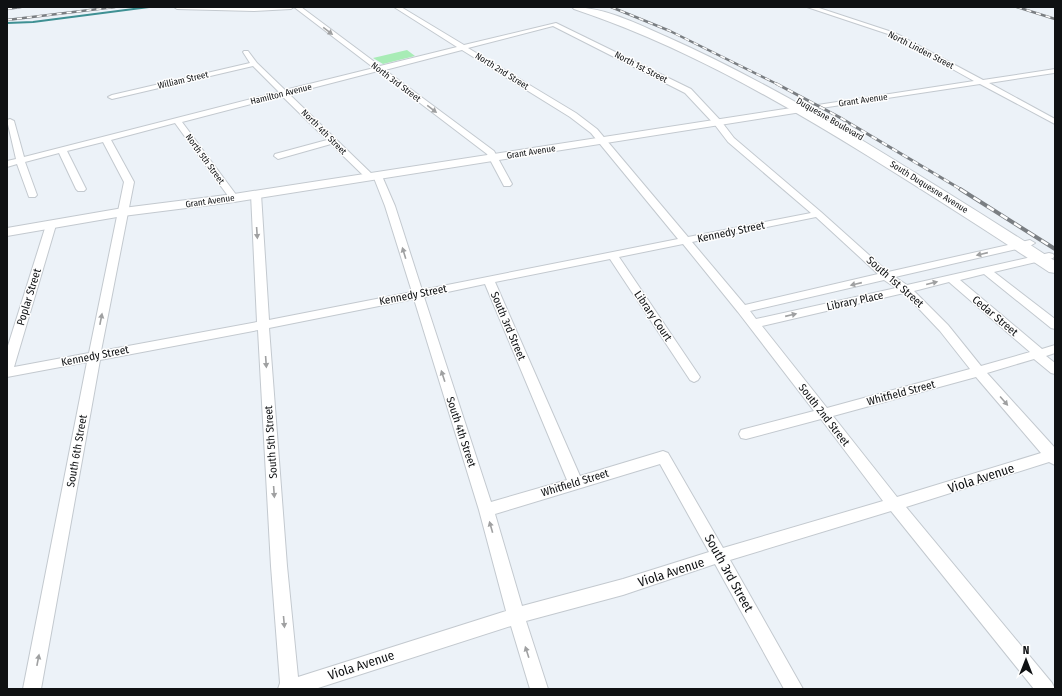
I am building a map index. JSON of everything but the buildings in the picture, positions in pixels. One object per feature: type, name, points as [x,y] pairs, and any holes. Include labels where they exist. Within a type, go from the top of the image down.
[{"type":"main road","name":"Duquesne Boulevard","points":[[577,7],[641,27]]},
{"type":"main road","name":"Duquesne Boulevard","points":[[590,7],[641,27],[806,109]]},
{"type":"main road","points":[[600,7],[641,27]]},
{"type":"main road","name":"South Duquesne Avenue","points":[[806,109],[1050,260]]},
{"type":"street","points":[[177,7],[254,9],[291,7]]},
{"type":"street","name":"North 3rd Street","points":[[297,7],[491,153],[493,158]]},
{"type":"street","name":"North 2nd Street","points":[[397,7],[585,123],[602,140]]},
{"type":"street","name":"North Linden Street","points":[[810,7],[893,34],[1055,122]]},
{"type":"street","name":"Hamilton Avenue","points":[[7,164],[554,24]]},
{"type":"street","name":"North 1st Street","points":[[554,24],[688,91],[718,123]]},
{"type":"street","name":"North 4th Street","points":[[246,52],[254,64],[333,141],[374,176]]},
{"type":"street","name":"William Street","points":[[112,97],[254,64]]},
{"type":"street","name":"Grant Avenue","points":[[7,232],[123,212],[234,198],[1054,71]]},
{"type":"street","name":"North 5th Street","points":[[177,120],[234,198]]},
{"type":"street","points":[[10,122],[32,195]]},
{"type":"street","name":"South 1st Street","points":[[718,123],[731,140],[818,214],[887,277],[906,290],[944,328],[978,371],[1054,456]]},
{"type":"street","name":"South 6th Street","points":[[32,689],[94,357],[129,182],[106,139]]},
{"type":"street","name":"South 2nd Street","points":[[602,140],[742,310],[895,504],[1046,689]]},
{"type":"street","points":[[278,156],[333,141]]},
{"type":"street","points":[[62,150],[81,189]]},
{"type":"street","points":[[493,158],[507,184]]},
{"type":"street","name":"South 4th Street","points":[[374,176],[390,206],[486,510],[516,616],[539,689]]},
{"type":"street","name":"South 5th Street","points":[[256,194],[279,566],[289,689]]},
{"type":"street","name":"Kennedy Street","points":[[7,373],[181,339],[264,325],[612,254],[686,241],[818,214]]},
{"type":"street","name":"Poplar Street","points":[[7,369],[51,225]]},
{"type":"street","name":"Library Place","points":[[742,310],[1025,244]]},
{"type":"street","name":"Library Court","points":[[612,254],[694,377]]},
{"type":"street","name":"Library Place","points":[[753,324],[906,290],[985,270],[1050,260]]},
{"type":"street","points":[[985,270],[1055,324]]},
{"type":"street","name":"Cedar Street","points":[[951,278],[1055,370]]},
{"type":"street","name":"South 3rd Street","points":[[488,280],[576,483]]},
{"type":"street","name":"Whitfield Street","points":[[746,434],[929,386],[1055,349]]},
{"type":"street","name":"Viola Avenue","points":[[289,689],[516,616],[623,587],[719,556],[1054,456]]},
{"type":"street","name":"South 3rd Street","points":[[663,457],[794,689]]},
{"type":"street","name":"Whitfield Street","points":[[486,510],[663,457]]},
{"type":"green space","points":[[407,50],[415,56],[383,64],[373,58]]},
{"type":"waterway","points":[[7,23],[33,22],[149,7]]},
{"type":"railway","points":[[7,9],[21,7]]},
{"type":"railway","points":[[7,20],[115,7]]},
{"type":"railway","points":[[611,7],[670,31],[777,84]]},
{"type":"railway","points":[[1017,7],[1055,19]]},
{"type":"railway","points":[[777,84],[839,117],[962,190]]},
{"type":"railway","points":[[960,189],[1055,249]]}]
